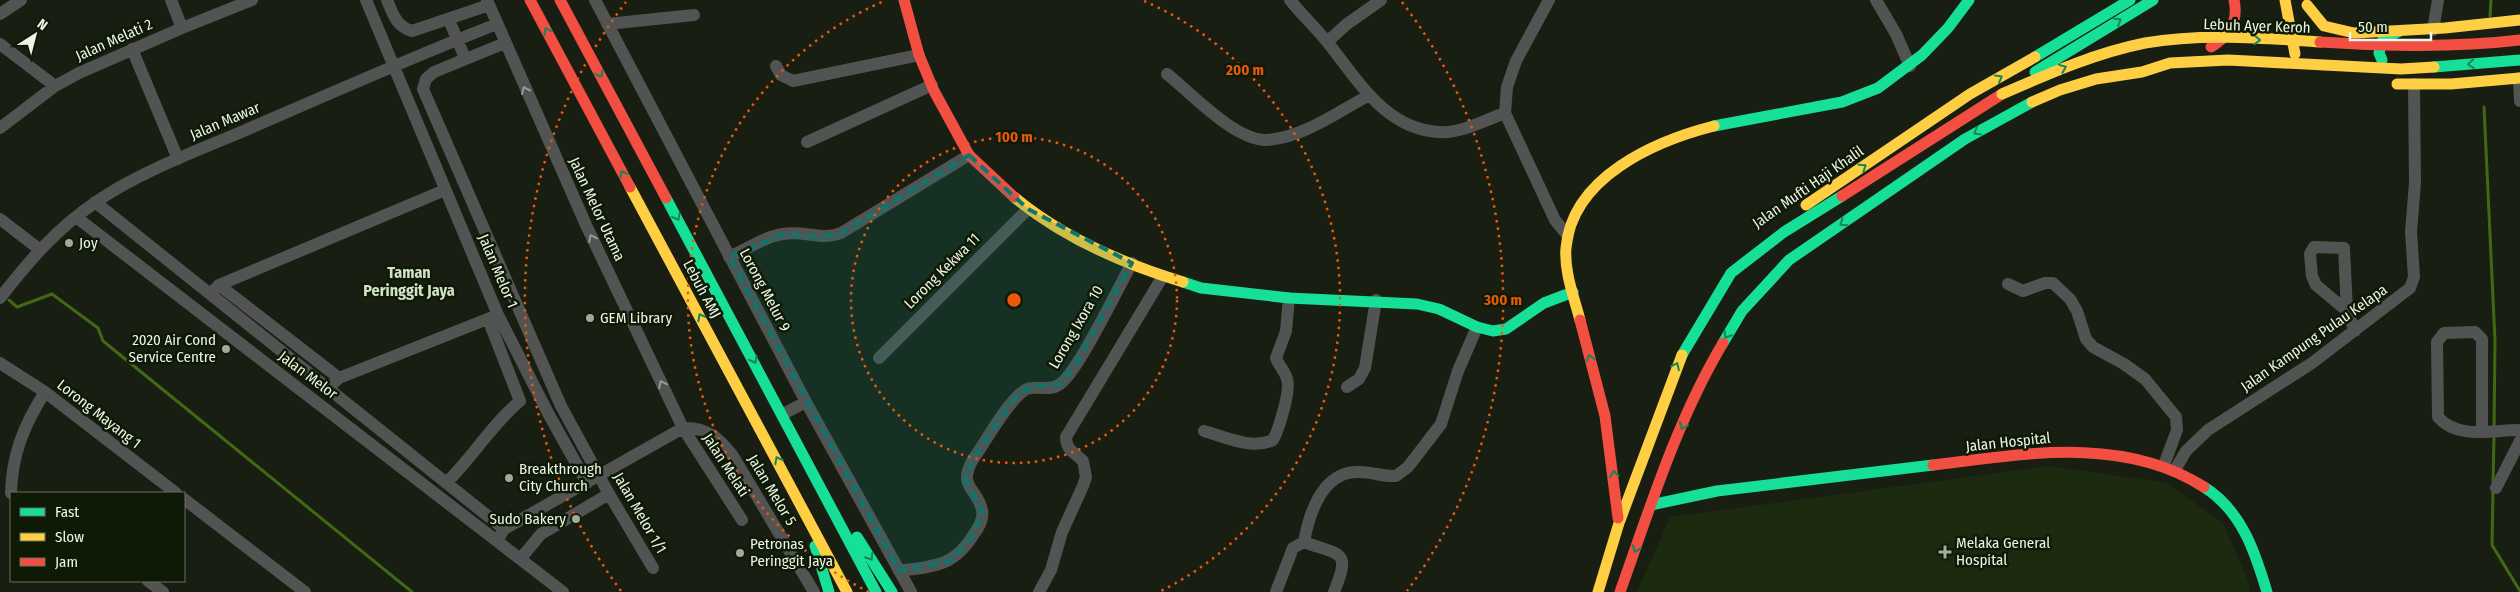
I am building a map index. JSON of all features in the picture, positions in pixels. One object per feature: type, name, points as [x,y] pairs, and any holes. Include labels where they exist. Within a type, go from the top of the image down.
[{"type":"main road","name":"Lebuh AMJ","points":[[530,0],[847,592]]},
{"type":"main road","name":"Lebuh AMJ","points":[[560,0],[783,414],[876,592]]},
{"type":"main road","points":[[904,0],[919,55],[932,85],[969,155],[993,180],[1028,209],[1060,230],[1132,263],[1162,276],[1201,288],[1289,298],[1376,300],[1427,305],[1453,314],[1477,327],[1493,331],[1506,329],[1544,303],[1572,292]]},
{"type":"main road","points":[[1619,523],[1613,467],[1602,405],[1572,292],[1566,262],[1568,236],[1580,209],[1601,182],[1615,169],[1643,150],[1678,136],[1715,126],[1862,96],[1895,78],[1910,66],[1969,0]]},
{"type":"main road","name":"Jalan Mufti Haji Khalil","points":[[1598,592],[1619,523],[1677,363],[1731,273],[1761,237],[1970,94],[2071,37],[2130,0]]},
{"type":"main road","points":[[1731,273],[1784,232],[2057,58],[2153,0]]},
{"type":"main road","points":[[2142,72],[2170,63],[2223,41],[2235,22],[2234,0]]},
{"type":"main road","points":[[2285,0],[2297,63]]},
{"type":"main road","points":[[2306,3],[2322,64]]},
{"type":"main road","points":[[2306,3],[2317,20],[2326,28],[2346,32],[2433,30],[2520,20]]},
{"type":"main road","points":[[2400,31],[2383,39],[2379,54],[2387,64],[2401,69]]},
{"type":"main road","name":"Lebuh Ayer Keroh","points":[[2002,94],[2083,60],[2166,40],[2204,38],[2424,47],[2501,43],[2520,40]]},
{"type":"main road","points":[[2170,63],[2220,60],[2401,69],[2520,60]]},
{"type":"main road","points":[[1620,592],[1651,505],[1667,485],[1710,365],[1742,310],[1789,260],[1965,139],[2019,108],[2060,90],[2096,79],[2142,72],[2229,72]]},
{"type":"main road","points":[[2384,83],[2451,84],[2519,78]]},
{"type":"main road","name":"Jalan Hospital","points":[[1651,505],[1717,491],[2039,452],[2088,451],[2122,455],[2169,468],[2210,490],[2236,516],[2253,548],[2267,592]]},
{"type":"main road","points":[[1667,485],[1685,498]]},
{"type":"main road","points":[[801,503],[829,592]]},
{"type":"main road","points":[[830,504],[862,544],[892,590]]},
{"type":"street","points":[[0,14],[21,0]]},
{"type":"street","points":[[171,0],[182,28]]},
{"type":"street","name":"Jalan Melati 2","points":[[0,128],[55,86],[132,49],[252,0]]},
{"type":"street","points":[[366,0],[393,66]]},
{"type":"street","points":[[387,0],[396,21],[402,28],[412,31],[449,20],[488,2]]},
{"type":"street","name":"Lorong Melur 9","points":[[595,0],[806,402],[908,588]]},
{"type":"street","points":[[1290,0],[1327,42],[1368,96],[1391,115],[1407,124],[1440,133],[1455,130],[1505,113]]},
{"type":"street","points":[[1327,42],[1347,24],[1381,0]]},
{"type":"street","points":[[1549,0],[1516,61],[1507,87],[1505,113],[1555,220],[1568,236]]},
{"type":"street","points":[[1876,0],[1896,34],[1910,66]]},
{"type":"street","points":[[2433,30],[2438,0]]},
{"type":"street","name":"Jalan Melor Utama","points":[[488,2],[586,225],[683,428]]},
{"type":"street","points":[[607,24],[694,15]]},
{"type":"street","points":[[449,20],[465,58],[505,43]]},
{"type":"street","name":"Jalan Mawar","points":[[0,298],[39,249],[95,202],[178,159],[393,66],[497,24]]},
{"type":"street","points":[[0,44],[55,86]]},
{"type":"street","points":[[132,49],[178,159]]},
{"type":"street","points":[[776,66],[781,75],[793,81],[919,55]]},
{"type":"street","name":"Jalan Melor 1/1","points":[[465,58],[434,72],[426,78],[423,88],[561,406],[609,494],[653,568]]},
{"type":"street","name":"Jalan Melor 1","points":[[393,66],[425,144],[481,270],[493,317],[587,483]]},
{"type":"street","points":[[1167,74],[1234,128],[1250,136],[1265,140],[1279,138],[1316,125],[1368,96]]},
{"type":"street","points":[[2519,78],[2520,101]]},
{"type":"street","name":"Jalan Kampung Pulau Kelapa","points":[[2169,468],[2208,430],[2312,363],[2401,297],[2410,288],[2414,277],[2411,232],[2416,183],[2414,84]]},
{"type":"street","points":[[807,142],[932,85]]},
{"type":"street","points":[[425,144],[443,136]]},
{"type":"street","points":[[729,257],[783,234],[819,238],[841,233],[969,155]]},
{"type":"street","points":[[215,290],[445,190]]},
{"type":"street","name":"Jalan Melor","points":[[95,202],[215,290],[240,318],[446,483],[500,534],[521,558],[563,592]]},
{"type":"street","name":"Lorong Kekwa 11","points":[[880,358],[1028,209]]},
{"type":"street","name":"Jalan Melor","points":[[76,217],[369,442],[500,534]]},
{"type":"street","points":[[0,219],[39,249]]},
{"type":"street","points":[[2347,311],[2316,285],[2312,276],[2310,254],[2314,248],[2344,248],[2347,311],[2355,330]]},
{"type":"street","points":[[481,270],[498,263]]},
{"type":"street","name":"Lorong Ixora 10","points":[[899,572],[938,566],[951,561],[962,551],[982,519],[981,505],[966,481],[967,471],[972,462],[1016,397],[1029,388],[1049,389],[1061,384],[1077,363],[1132,263]]},
{"type":"street","points":[[1039,592],[1051,570],[1062,532],[1086,477],[1083,461],[1069,450],[1066,445],[1066,437],[1162,276]]},
{"type":"street","points":[[2008,284],[2023,291],[2045,283],[2053,283],[2070,299],[2077,310],[2086,340],[2093,347],[2124,364],[2145,379],[2176,417],[2177,430],[2169,468]]},
{"type":"street","points":[[215,290],[339,378]]},
{"type":"street","points":[[1204,431],[1239,442],[1258,444],[1273,440],[1288,389],[1288,380],[1276,358],[1286,331],[1289,298]]},
{"type":"street","points":[[1347,387],[1359,379],[1365,368],[1376,300]]},
{"type":"street","points":[[328,388],[339,378],[493,317],[520,402],[502,416],[459,471],[446,483]]},
{"type":"street","points":[[228,334],[240,318]]},
{"type":"street","points":[[1276,592],[1293,548],[1304,542],[1315,506],[1333,481],[1348,473],[1359,472],[1396,476],[1408,467],[1441,424],[1458,371],[1477,327]]},
{"type":"street","points":[[2484,431],[2482,339],[2475,332],[2444,333],[2437,342],[2438,417],[2455,430],[2484,431],[2520,430]]},
{"type":"street","name":"Lorong Mayang 1","points":[[0,363],[45,392],[175,492]]},
{"type":"street","points":[[11,492],[14,462],[20,438],[45,392]]},
{"type":"street","points":[[783,414],[806,402]]},
{"type":"street","points":[[500,534],[683,428]]},
{"type":"street","name":"Jalan Melati","points":[[683,428],[742,520]]},
{"type":"street","name":"Jalan Melor 5","points":[[683,428],[698,428],[710,433],[733,456],[814,592]]},
{"type":"street","points":[[369,442],[379,429]]},
{"type":"street","points":[[2496,488],[2520,441]]},
{"type":"street","points":[[521,558],[541,534],[609,494]]},
{"type":"street","points":[[185,500],[305,592]]},
{"type":"street","points":[[1304,542],[1337,554],[1342,559],[1344,565],[1334,592]]},
{"type":"street","points":[[149,582],[162,592]]},
{"type":"street","points":[[892,590],[908,588]]},
{"type":"highlighted area","points":[[969,155],[1028,209],[1132,263],[1077,363],[1061,384],[1029,388],[1016,397],[972,461],[966,481],[983,512],[971,539],[951,561],[899,571],[729,257],[783,234],[819,237],[841,233]]},
{"type":"shaded area","name":"Melaka General Hospital","points":[[2049,466],[2167,483],[2223,523],[2248,580],[2250,592],[1637,592],[1670,517]]},
{"type":"waterway","points":[[2490,16],[2491,0]]},
{"type":"waterway","points":[[2484,107],[2495,341],[2494,429]]},
{"type":"waterway","points":[[9,300],[17,307],[52,294],[98,328],[103,341],[412,592]]},
{"type":"waterway","points":[[2493,484],[2494,435]]},
{"type":"waterway","points":[[2493,490],[2492,545],[2520,591]]},
{"type":"traffic: fast","points":[[1714,126],[1842,102],[1878,88],[1922,55],[1948,28],[1969,0]]},
{"type":"traffic: fast","points":[[2035,57],[2130,0]]},
{"type":"traffic: fast","points":[[2035,72],[2153,0]]},
{"type":"traffic: fast","points":[[2382,60],[2379,53],[2383,39],[2400,31]]},
{"type":"traffic: fast","points":[[2434,67],[2520,60]]},
{"type":"traffic: fast","points":[[1723,343],[1742,311],[1789,260],[1965,139],[2032,102]]},
{"type":"traffic: fast","points":[[1682,355],[1731,273],[1784,232],[1842,196]]},
{"type":"traffic: fast","points":[[666,198],[876,592]]},
{"type":"traffic: fast","points":[[1183,282],[1201,288],[1289,298],[1417,304],[1439,309],[1477,327],[1493,331],[1506,329],[1544,303],[1573,292]]},
{"type":"traffic: fast","points":[[1651,505],[1717,491],[1933,465]]},
{"type":"traffic: fast","points":[[2204,487],[2217,497],[2237,520],[2252,548],[2267,592]]},
{"type":"traffic: fast","points":[[857,537],[892,592]]},
{"type":"traffic: fast","points":[[815,546],[829,592]]},
{"type":"traffic: slow","points":[[2285,0],[2295,54]]},
{"type":"traffic: slow","points":[[2307,5],[2324,26],[2354,33],[2445,28],[2520,20]]},
{"type":"traffic: slow","points":[[2002,94],[2090,58],[2145,43],[2210,37],[2320,42]]},
{"type":"traffic: slow","points":[[1806,205],[1970,94],[2035,57]]},
{"type":"traffic: slow","points":[[2032,102],[2060,90],[2096,79],[2142,72],[2170,63],[2228,60],[2401,69],[2434,67]]},
{"type":"traffic: slow","points":[[2397,84],[2451,84],[2520,78]]},
{"type":"traffic: slow","points":[[1580,320],[1568,275],[1566,248],[1572,223],[1583,201],[1600,182],[1620,166],[1643,152],[1667,141],[1714,126]]},
{"type":"traffic: slow","points":[[630,187],[847,592]]},
{"type":"traffic: slow","points":[[1014,197],[1052,225],[1094,248],[1138,267],[1183,282]]},
{"type":"traffic: slow","points":[[1598,592],[1619,523],[1682,355]]},
{"type":"traffic: jam","points":[[530,0],[630,187]]},
{"type":"traffic: jam","points":[[560,0],[666,198]]},
{"type":"traffic: jam","points":[[904,0],[919,55],[934,91],[969,155],[1014,197]]},
{"type":"traffic: jam","points":[[2211,47],[2228,33],[2234,22],[2234,0]]},
{"type":"traffic: jam","points":[[2320,42],[2420,46],[2520,40]]},
{"type":"traffic: jam","points":[[1842,196],[2002,94]]},
{"type":"traffic: jam","points":[[1580,320],[1605,416],[1618,518]]},
{"type":"traffic: jam","points":[[1620,592],[1678,433],[1723,343]]},
{"type":"traffic: jam","points":[[1933,465],[2037,453],[2072,452],[2106,454],[2140,460],[2173,471],[2204,487]]},
{"type":"place","name":"Joy","points":[[69,243]]},
{"type":"place","name":"GEM Library","points":[[590,318]]},
{"type":"place","name":"2020 Air Cond Service Centre","points":[[226,349]]},
{"type":"place","name":"Breakthrough City Church","points":[[509,478]]},
{"type":"place","name":"Sudo Bakery","points":[[576,519]]},
{"type":"place","name":"Melaka General Hospital","points":[[1945,552]]},
{"type":"place","name":"Petronas Peringgit Jaya","points":[[740,553]]},
{"type":"district","name":"Taman Peringgit Jaya","points":[[409,281]]}]
